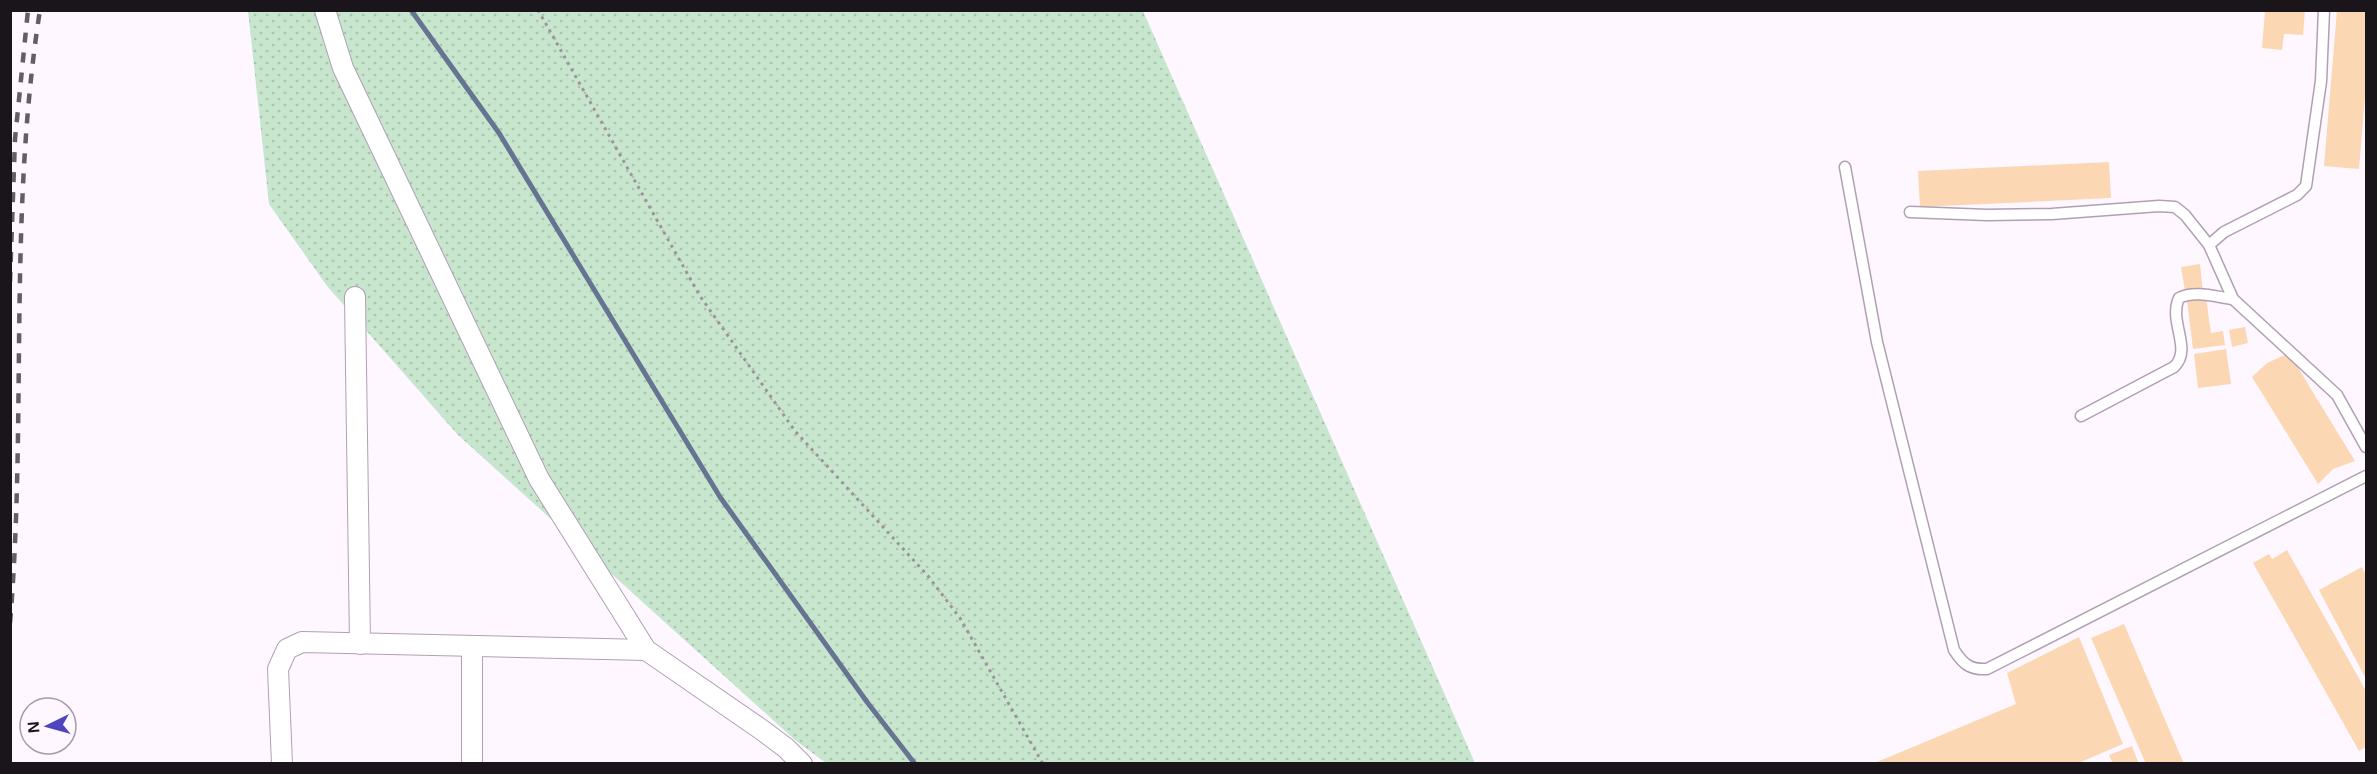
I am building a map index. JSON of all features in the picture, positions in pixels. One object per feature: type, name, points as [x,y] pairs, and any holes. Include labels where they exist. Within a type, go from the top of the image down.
[{"type":"street","points":[[325,10],[343,68],[539,479],[646,650],[762,730],[786,748],[802,764]]},
{"type":"street","points":[[355,297],[360,644]]},
{"type":"street","points":[[282,764],[278,669],[287,649],[302,642],[646,650]]},
{"type":"street","points":[[472,646],[472,764]]},
{"type":"lane","points":[[2209,245],[2224,232],[2297,195],[2307,186],[2321,81],[2324,10]]},
{"type":"lane","points":[[1845,168],[1877,342],[1954,650],[1962,662],[1973,669],[1988,669],[2367,476]]},
{"type":"lane","points":[[1910,212],[1987,215],[2052,214],[2175,207],[2185,215],[2209,245],[2233,299],[2337,395],[2367,447]]},
{"type":"lane","points":[[2081,416],[2174,367],[2181,360],[2183,353],[2175,313],[2179,298],[2194,294],[2233,299]]},
{"type":"path","points":[[538,10],[700,296],[795,431],[928,576],[960,618],[1042,764]]},
{"type":"green space","points":[[248,11],[1143,11],[1475,763],[826,763],[795,740],[457,434],[327,286],[269,204]]},
{"type":"building","points":[[2265,10],[2305,10],[2303,35],[2284,34],[2282,50],[2262,48]]},
{"type":"building","points":[[2337,10],[2366,10],[2366,85],[2359,169],[2324,166]]},
{"type":"building","points":[[2109,162],[2111,198],[1920,207],[1918,171]]},
{"type":"building","points":[[2200,264],[2203,292],[2185,291],[2181,267]]},
{"type":"building","points":[[2206,298],[2211,333],[2223,331],[2225,345],[2193,349],[2187,301]]},
{"type":"building","points":[[2245,327],[2248,343],[2232,347],[2229,330]]},
{"type":"building","points":[[2226,349],[2231,384],[2198,388],[2194,354]]},
{"type":"building","points":[[2289,353],[2355,461],[2333,469],[2318,484],[2252,377],[2267,363]]},
{"type":"building","points":[[2287,550],[2366,691],[2366,747],[2359,751],[2253,563],[2269,554],[2272,559]]},
{"type":"building","points":[[2362,567],[2366,575],[2366,679],[2319,590]]},
{"type":"building","points":[[2124,624],[2184,764],[2146,764],[2091,638]]},
{"type":"building","points":[[2079,637],[2123,744],[2076,764],[1872,764],[2016,704],[2007,673]]},
{"type":"building","points":[[2132,746],[2139,764],[2113,764],[2109,755]]},
{"type":"waterway","points":[[411,10],[499,133],[720,497],[867,702],[915,764]]},
{"type":"railway","points":[[10,282],[15,139],[28,10]]},
{"type":"railway","points":[[10,623],[15,546],[24,163],[30,86],[40,10]]}]
